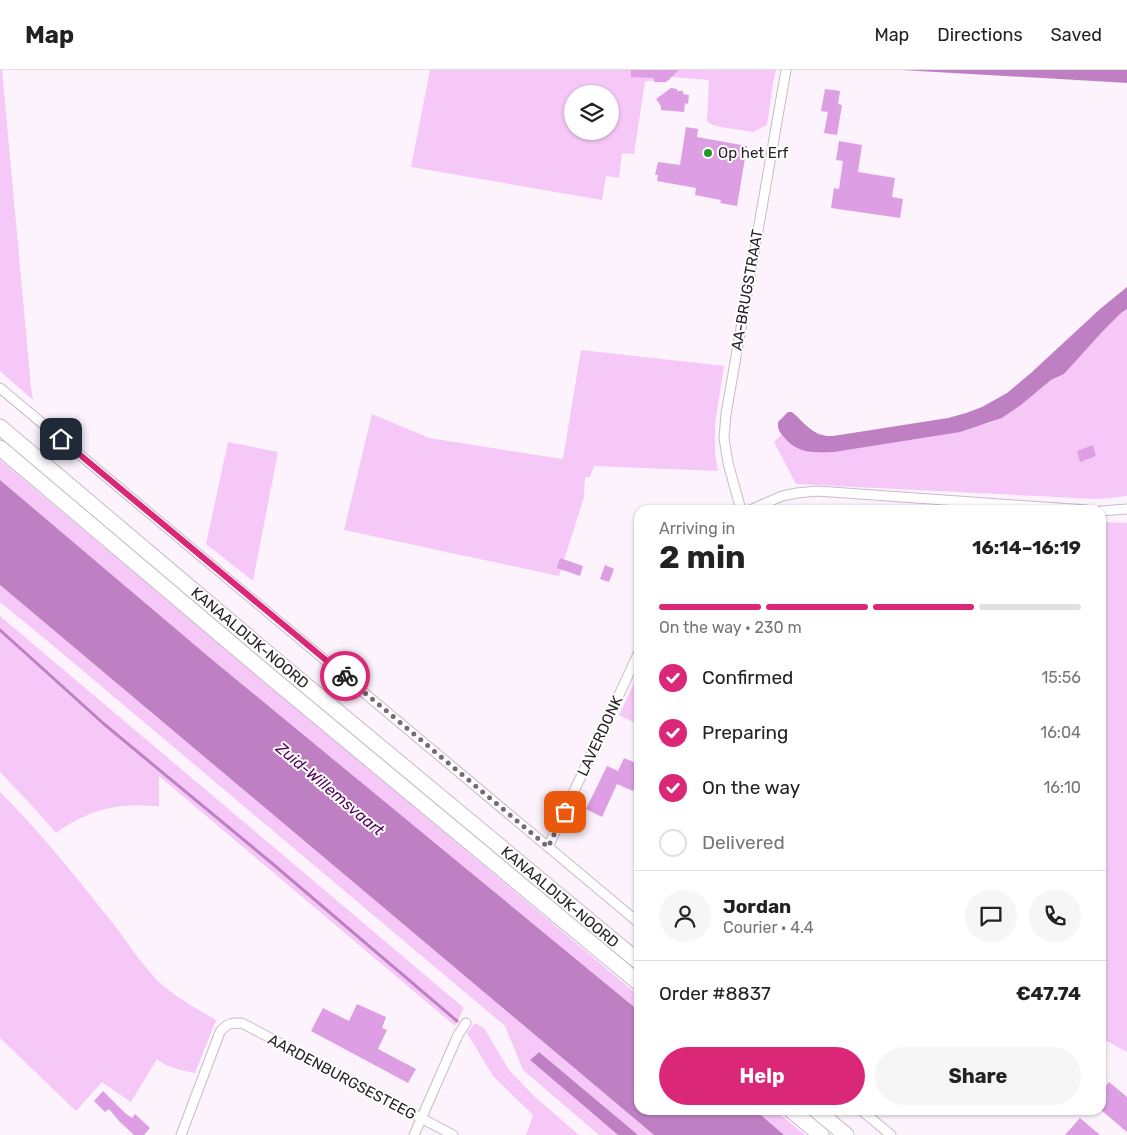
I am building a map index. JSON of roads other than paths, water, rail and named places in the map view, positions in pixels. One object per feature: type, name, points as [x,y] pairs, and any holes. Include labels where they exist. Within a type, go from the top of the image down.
[{"type":"highway","name":"KANAALDIJK-NOORD","points":[[0,427],[285,668],[634,958]]},
{"type":"highway","name":"KANAALDIJK-NOORD","points":[[0,448],[250,660],[634,979]]},
{"type":"highway","points":[[797,1115],[820,1135]]},
{"type":"highway","points":[[822,1115],[846,1135]]},
{"type":"street","name":"AA-BRUGSTRAAT","points":[[740,505],[728,463],[724,438],[726,414],[786,70]]},
{"type":"street","name":"KANAALDIJK-NOORD","points":[[0,388],[634,919]]},
{"type":"street","points":[[761,505],[782,496],[817,491],[1016,505]]},
{"type":"street","points":[[1106,510],[1127,509]]},
{"type":"street","name":"LAVERDONK","points":[[548,847],[634,663]]},
{"type":"street","name":"AARDENBURGSESTEEG","points":[[181,1135],[220,1032],[223,1027],[231,1023],[242,1023],[453,1135]]},
{"type":"street","points":[[414,1135],[458,1035],[466,1023]]},
{"type":"street","points":[[867,1115],[891,1135]]},
{"type":"water","points":[[901,70],[1127,70],[1127,83],[1111,82]]},
{"type":"water","points":[[1127,287],[1127,309],[1103,331],[1064,374],[1051,380],[1002,418],[960,432],[834,452],[813,452],[800,449],[788,442],[781,434],[778,422],[788,412],[792,412],[815,432],[826,436],[833,436],[948,418],[982,407],[1007,393]]},
{"type":"water","name":"Zuid-Willemsvaart","points":[[0,480],[209,657],[634,1007],[634,1115],[761,1115],[784,1135],[654,1135],[0,585]]},
{"type":"water","points":[[539,1052],[638,1135],[618,1135],[530,1060]]},
{"type":"waterway","points":[[0,630],[104,724],[274,865],[457,1021]]},
{"type":"place","name":"Op het Erf","points":[[708,153]]}]
